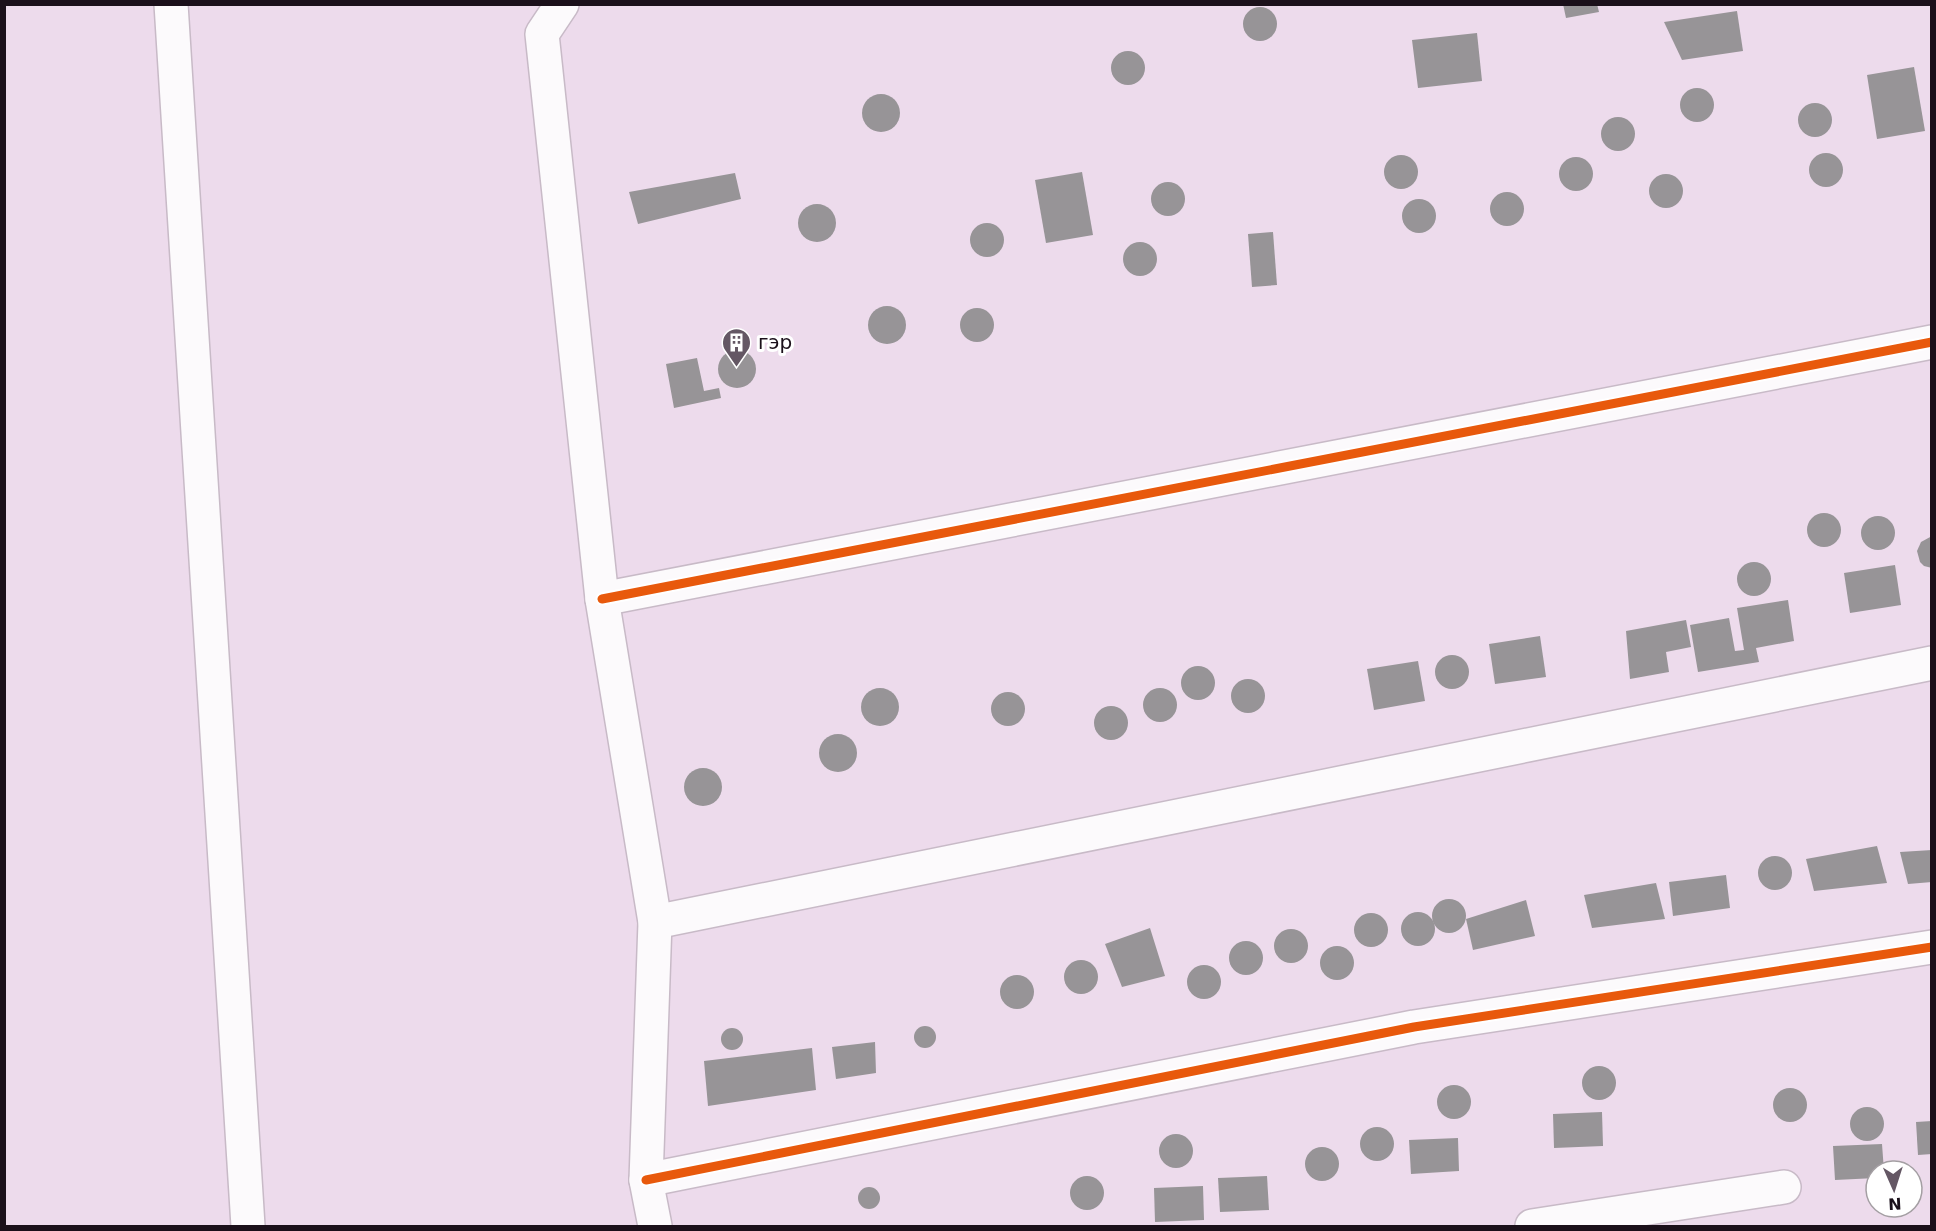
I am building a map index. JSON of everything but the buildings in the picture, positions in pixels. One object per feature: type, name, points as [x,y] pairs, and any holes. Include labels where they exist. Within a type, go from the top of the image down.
[{"type":"street","points":[[171,4],[248,1227]]},
{"type":"street","points":[[562,4],[542,34],[602,599],[655,922],[646,1180],[655,1227]]},
{"type":"street","points":[[602,599],[1932,342]]},
{"type":"street","points":[[655,922],[1932,663]]},
{"type":"street","points":[[646,1180],[1414,1027],[1932,947]]},
{"type":"street","points":[[1532,1227],[1784,1187]]},
{"type":"cycle path","points":[[602,599],[1932,342]]},
{"type":"cycle path","points":[[646,1180],[1414,1027],[1932,947]]},
{"type":"place","name":"гэр","points":[[737,368]]}]
